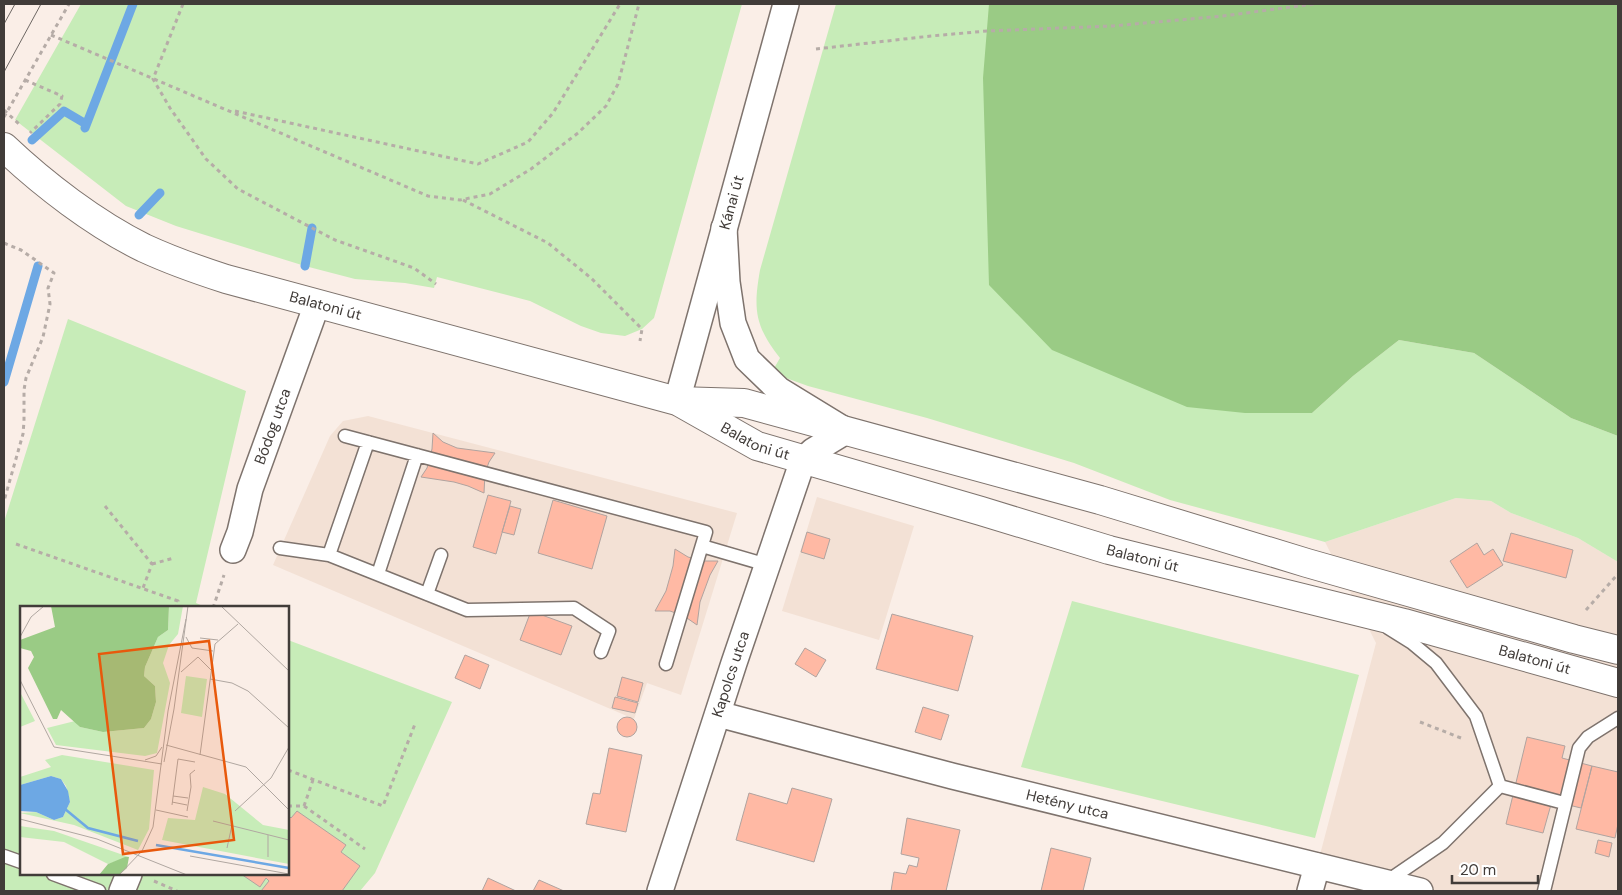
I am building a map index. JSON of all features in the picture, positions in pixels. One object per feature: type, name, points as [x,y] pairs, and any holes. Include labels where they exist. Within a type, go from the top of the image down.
[{"type":"main road","name":"Balatoni út","points":[[5,148],[36,176],[74,204],[143,247],[182,264],[226,279],[677,401],[744,403],[1100,500],[1317,566],[1618,650]]},
{"type":"main road","name":"Balatoni út","points":[[677,401],[757,446],[803,460],[1110,550],[1404,622],[1618,683]]},
{"type":"street","name":"Kánai út","points":[[677,401],[786,4]]},
{"type":"street","points":[[724,228],[727,282],[733,323],[747,359],[779,390],[846,431],[813,451],[803,460]]},
{"type":"street","name":"Bódog utca","points":[[233,550],[240,532],[250,489],[316,304]]},
{"type":"street","name":"Kapolcs utca","points":[[660,891],[803,460]]},
{"type":"street","name":"Hetény utca","points":[[718,714],[952,776],[1420,891]]},
{"type":"street","points":[[1310,891],[1317,866]]},
{"type":"street","points":[[122,891],[129,875]]},
{"type":"lane","points":[[345,436],[706,532],[666,664]]},
{"type":"lane","points":[[330,554],[368,442]]},
{"type":"lane","points":[[378,574],[417,455]]},
{"type":"lane","points":[[702,546],[767,565]]},
{"type":"lane","points":[[280,548],[330,554],[468,610],[574,608],[609,631],[601,652]]},
{"type":"lane","points":[[427,594],[441,555]]},
{"type":"lane","points":[[1362,612],[1412,643],[1436,663],[1476,716],[1500,786]]},
{"type":"lane","points":[[1544,891],[1578,748],[1588,737],[1618,718]]},
{"type":"lane","points":[[1500,786],[1564,803]]},
{"type":"lane","points":[[1385,882],[1443,843],[1500,786]]},
{"type":"lane","points":[[4,856],[20,862]]},
{"type":"lane","points":[[56,875],[99,891]]},
{"type":"path","points":[[4,117],[69,4]]},
{"type":"path","points":[[153,79],[183,4]]},
{"type":"path","points":[[227,110],[478,164],[528,142],[553,112],[620,4]]},
{"type":"path","points":[[51,35],[428,196],[462,200],[490,194],[531,170],[578,133],[606,106],[618,84],[638,4]]},
{"type":"path","points":[[816,49],[987,31],[1112,26],[1214,17],[1314,4]]},
{"type":"path","points":[[153,79],[170,108],[206,159],[238,189],[335,240],[414,268],[436,284]]},
{"type":"path","points":[[25,80],[62,96],[60,104],[32,131]]},
{"type":"path","points":[[4,110],[20,125]]},
{"type":"path","points":[[462,200],[548,243],[591,278],[642,329],[640,341]]},
{"type":"path","points":[[4,243],[21,250],[54,273],[48,288],[50,304],[43,337],[26,378],[23,434],[4,500]]},
{"type":"path","points":[[105,506],[152,564]]},
{"type":"path","points":[[16,544],[178,601],[177,606]]},
{"type":"path","points":[[214,606],[233,550]]},
{"type":"path","points":[[152,564],[174,558]]},
{"type":"path","points":[[143,588],[152,564]]},
{"type":"path","points":[[1586,610],[1618,574]]},
{"type":"path","points":[[1420,722],[1470,741],[1484,738]]},
{"type":"path","points":[[289,770],[383,806],[415,724]]},
{"type":"path","points":[[304,806],[314,780]]},
{"type":"path","points":[[289,806],[304,806],[365,849]]},
{"type":"shaded area","points":[[368,416],[737,513],[681,695],[647,683],[634,719],[273,565],[330,436],[343,421]]},
{"type":"shaded area","points":[[817,497],[914,526],[879,640],[782,611]]},
{"type":"shaded area","points":[[1456,498],[1491,501],[1511,513],[1578,538],[1618,562],[1618,891],[1420,891],[1317,866],[1376,643],[1325,542]]},
{"type":"green space","points":[[81,4],[742,4],[654,318],[642,329],[625,336],[601,333],[581,326],[530,301],[437,277],[434,288],[405,283],[355,279],[305,266],[176,226],[126,206],[15,120]]},
{"type":"green space","points":[[836,4],[989,4],[1312,413],[1353,376],[1399,340],[1474,353],[1571,418],[1618,436],[1618,562],[1578,538],[1511,513],[1491,501],[1456,498],[1325,542],[1170,500],[1074,463],[927,418],[808,386],[786,378],[773,370],[780,358],[765,336],[758,317],[757,296],[760,270]]},
{"type":"green space","points":[[989,4],[1618,4],[1618,436],[1571,418],[1474,353],[1399,340],[1353,376],[1312,413],[1245,413],[1187,407],[1052,350],[989,285],[983,78]]},
{"type":"green space","points":[[68,319],[246,391],[196,603],[203,606],[20,606],[20,875],[289,875],[289,640],[452,702],[375,873],[360,891],[4,891],[4,522]]},
{"type":"green space","points":[[1072,601],[1359,675],[1315,838],[1021,767]]},
{"type":"building","points":[[433,433],[443,442],[457,448],[495,453],[485,473],[484,493],[454,482],[421,477],[427,468],[432,449]]},
{"type":"building","points":[[488,495],[511,501],[496,554],[473,547]]},
{"type":"building","points":[[553,500],[607,516],[592,569],[538,553]]},
{"type":"building","points":[[510,506],[521,509],[514,535],[502,532]]},
{"type":"building","points":[[807,532],[830,539],[824,559],[801,552]]},
{"type":"building","points":[[1511,533],[1573,550],[1566,578],[1503,561]]},
{"type":"building","points":[[1477,543],[1484,555],[1493,549],[1503,565],[1467,588],[1450,561]]},
{"type":"building","points":[[675,549],[688,557],[702,561],[718,561],[710,575],[700,602],[697,625],[684,616],[670,611],[655,611],[666,591],[673,566]]},
{"type":"building","points":[[531,611],[572,626],[561,655],[520,640]]},
{"type":"building","points":[[892,614],[973,636],[958,691],[876,669]]},
{"type":"building","points":[[805,648],[826,660],[816,677],[795,664]]},
{"type":"building","points":[[465,655],[489,665],[480,689],[455,678]]},
{"type":"building","points":[[622,677],[643,683],[638,702],[617,696]]},
{"type":"building","points":[[615,697],[638,703],[635,713],[612,708]]},
{"type":"building","points":[[923,707],[949,715],[941,740],[915,732]]},
{"type":"building","points":[[627,717],[634,720],[637,727],[634,734],[627,737],[620,734],[617,727],[620,720]]},
{"type":"building","points":[[1527,737],[1565,746],[1562,758],[1592,766],[1581,808],[1552,801],[1543,833],[1506,824]]},
{"type":"building","points":[[609,748],[642,755],[626,832],[586,824],[593,793],[600,794]]},
{"type":"building","points":[[1592,766],[1618,772],[1618,824],[1615,838],[1576,829]]},
{"type":"building","points":[[792,788],[832,799],[814,862],[736,840],[749,793],[787,804]]},
{"type":"building","points":[[297,811],[346,845],[341,852],[360,866],[342,891],[261,891],[269,881],[266,878],[260,887],[242,875],[289,875],[289,816],[291,818]]},
{"type":"building","points":[[907,818],[960,830],[946,891],[891,891],[894,872],[906,874],[909,865],[917,867],[919,858],[901,854]]},
{"type":"building","points":[[1598,840],[1612,843],[1609,857],[1595,853]]},
{"type":"building","points":[[1051,848],[1091,858],[1083,891],[1041,891]]},
{"type":"building","points":[[488,878],[516,891],[482,891]]},
{"type":"building","points":[[539,880],[564,891],[533,891]]},
{"type":"waterway","points":[[85,128],[133,4]]},
{"type":"waterway","points":[[32,140],[64,111],[86,124]]},
{"type":"waterway","points":[[139,215],[160,193]]},
{"type":"waterway","points":[[305,266],[312,228]]},
{"type":"waterway","points":[[4,382],[38,266]]},
{"type":"tram line","points":[[4,24],[15,4]]},
{"type":"tram line","points":[[4,72],[41,4]]}]
